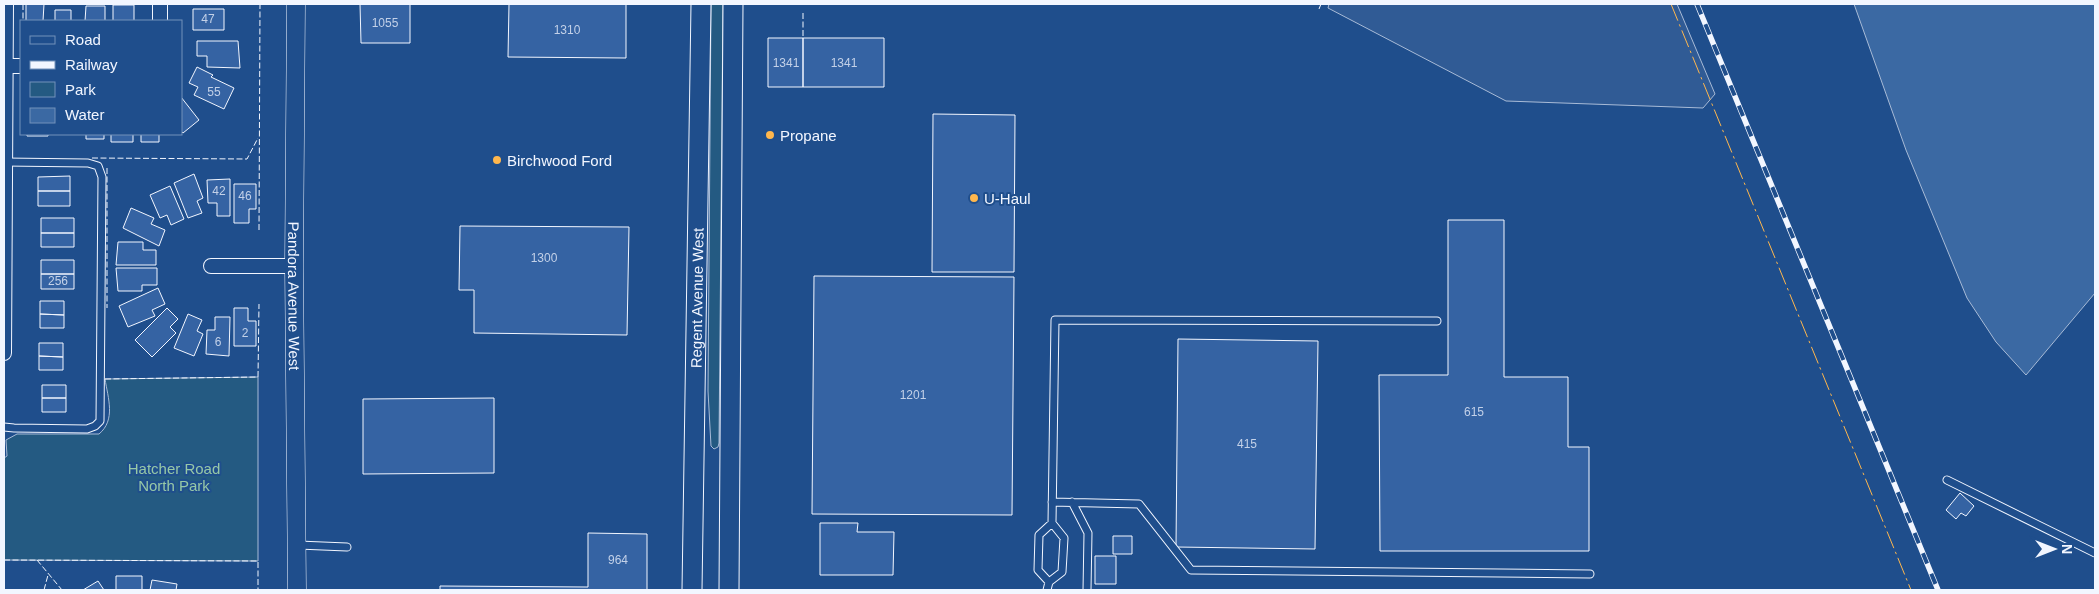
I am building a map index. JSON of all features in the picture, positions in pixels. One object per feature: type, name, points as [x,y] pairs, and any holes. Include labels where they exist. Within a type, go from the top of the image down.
[{"type":"main road","name":"Regent Avenue West","points":[[692,590],[701,4]]},
{"type":"main road","points":[[729,590],[733,4]]},
{"type":"street","points":[[4,354],[6,4]]},
{"type":"street","points":[[160,4],[160,20]]},
{"type":"street","name":"Pandora Avenue West","points":[[296,4],[294,266],[297,590]]},
{"type":"street","points":[[5,66],[20,66]]},
{"type":"street","points":[[211,266],[294,266]]},
{"type":"lane","points":[[4,427],[87,429],[100,421],[102,177],[98,166],[88,163],[5,162]]},
{"type":"lane","points":[[1047,590],[1049,582],[1062,572],[1064,538],[1052,523],[1055,320],[1437,321]]},
{"type":"lane","points":[[1947,480],[2095,554]]},
{"type":"lane","points":[[1052,502],[1139,504],[1191,570],[1590,574]]},
{"type":"lane","points":[[1072,502],[1088,533],[1087,590]]},
{"type":"lane","points":[[1049,582],[1038,570],[1038,535],[1052,523]]},
{"type":"lane","points":[[297,544],[347,547]]},
{"type":"green space","points":[[711,4],[723,4],[719,443],[718,447],[714,449],[711,446],[708,391]]},
{"type":"green space","name":"Hatcher Road North Park","points":[[258,377],[258,561],[4,560],[4,458],[7,456],[6,440],[17,434],[99,434],[108,422],[110,408],[105,379]]},
{"type":"shaded area","points":[[1329,4],[1677,4],[1715,94],[1703,108],[1506,101],[1328,8]]},
{"type":"water","points":[[1854,4],[2095,4],[2095,293],[2026,375],[1996,342],[1967,298],[1906,150]]},
{"type":"building","points":[[26,4],[44,4],[43,20],[26,20]]},
{"type":"building","points":[[360,4],[410,4],[410,43],[361,43]]},
{"type":"building","points":[[509,4],[626,4],[626,58],[508,57]]},
{"type":"building","points":[[113,5],[134,5],[134,20],[113,20]]},
{"type":"building","points":[[86,6],[105,6],[105,20],[85,20]]},
{"type":"building","points":[[193,9],[224,9],[224,30],[193,30]]},
{"type":"building","points":[[55,10],[71,10],[71,20],[55,20]]},
{"type":"building","points":[[768,38],[803,38],[803,87],[768,87]]},
{"type":"building","points":[[803,38],[884,38],[884,87],[803,87]]},
{"type":"building","points":[[197,41],[238,41],[240,68],[207,67],[207,56],[197,56]]},
{"type":"building","points":[[197,67],[213,75],[211,77],[234,88],[224,109],[194,95],[198,87],[189,83]]},
{"type":"building","points":[[182,98],[199,120],[182,132]]},
{"type":"building","name":"U-Haul","points":[[933,114],[1015,115],[1014,272],[932,272]]},
{"type":"building","points":[[27,135],[48,135],[48,136]]},
{"type":"building","points":[[86,135],[104,135],[104,139],[86,139]]},
{"type":"building","points":[[111,135],[133,135],[133,142],[111,142]]},
{"type":"building","points":[[141,135],[159,135],[159,142],[141,142]]},
{"type":"building","points":[[194,174],[203,198],[197,201],[202,213],[188,218],[174,183]]},
{"type":"building","points":[[70,176],[70,191],[38,191],[38,177]]},
{"type":"building","points":[[230,179],[230,216],[217,216],[217,203],[208,203],[207,180]]},
{"type":"building","points":[[234,184],[256,184],[256,209],[249,209],[249,223],[234,223]]},
{"type":"building","points":[[170,186],[184,219],[171,225],[167,215],[160,218],[150,195]]},
{"type":"building","points":[[38,191],[70,191],[70,206],[38,206]]},
{"type":"building","points":[[131,208],[154,218],[151,224],[165,230],[159,246],[123,228]]},
{"type":"building","points":[[41,218],[74,218],[74,233],[41,233]]},
{"type":"building","points":[[1448,220],[1504,220],[1504,377],[1568,377],[1568,447],[1589,447],[1589,551],[1380,551],[1379,375],[1448,375]]},
{"type":"building","points":[[460,226],[629,227],[627,335],[474,333],[474,290],[459,290]]},
{"type":"building","points":[[41,233],[74,233],[74,247],[41,247]]},
{"type":"building","points":[[118,242],[143,242],[143,250],[156,250],[156,265],[116,265]]},
{"type":"building","points":[[41,260],[74,260],[74,274],[41,274]]},
{"type":"building","points":[[116,268],[157,268],[157,285],[142,285],[142,291],[118,291]]},
{"type":"building","points":[[41,274],[74,274],[74,289],[41,289]]},
{"type":"building","points":[[814,276],[1014,277],[1012,515],[812,514]]},
{"type":"building","points":[[158,288],[165,304],[152,310],[155,316],[128,327],[119,306]]},
{"type":"building","points":[[40,301],[64,301],[64,315],[40,314]]},
{"type":"building","points":[[167,308],[178,319],[170,327],[176,333],[152,357],[135,340]]},
{"type":"building","points":[[234,308],[248,308],[248,321],[256,321],[256,346],[234,346]]},
{"type":"building","points":[[40,314],[64,315],[64,328],[40,328]]},
{"type":"building","points":[[188,314],[202,320],[197,331],[203,334],[194,356],[174,348]]},
{"type":"building","points":[[215,317],[230,317],[229,356],[206,354],[207,330],[215,330]]},
{"type":"building","points":[[1178,339],[1318,341],[1315,549],[1176,547]]},
{"type":"building","points":[[39,343],[63,343],[63,357],[39,356]]},
{"type":"building","points":[[39,356],[63,357],[63,370],[39,370]]},
{"type":"building","points":[[42,385],[66,385],[66,398],[42,398]]},
{"type":"building","points":[[42,398],[66,398],[66,412],[42,412]]},
{"type":"building","points":[[494,398],[494,473],[363,474],[363,399]]},
{"type":"building","points":[[1960,493],[1974,506],[1966,516],[1961,513],[1956,519],[1946,510]]},
{"type":"building","points":[[820,523],[858,523],[857,532],[894,532],[893,575],[820,575]]},
{"type":"building","points":[[588,533],[647,534],[647,590],[440,590],[440,586],[588,587]]},
{"type":"building","points":[[1113,536],[1132,536],[1132,554],[1113,554]]},
{"type":"building","points":[[1095,556],[1116,556],[1116,584],[1095,584]]},
{"type":"building","points":[[116,576],[142,576],[142,590],[116,590]]},
{"type":"building","points":[[152,580],[177,584],[176,590],[150,590]]},
{"type":"building","points":[[98,581],[104,590],[83,590]]},
{"type":"railway","points":[[1697,4],[1938,590]]},
{"type":"fence","points":[[23,4],[23,20]]},
{"type":"fence","points":[[259,230],[260,4]]},
{"type":"fence","points":[[1319,9],[1321,4]]},
{"type":"fence","points":[[803,13],[803,38]]},
{"type":"fence","points":[[92,158],[247,159],[258,138]]},
{"type":"fence","points":[[107,168],[107,308]]},
{"type":"fence","points":[[105,379],[258,377],[259,304]]},
{"type":"fence","points":[[4,560],[258,561],[258,590]]},
{"type":"fence","points":[[37,560],[62,590]]},
{"type":"fence","points":[[44,590],[48,575]]},
{"type":"power","points":[[1671,4],[1911,590]]},
{"type":"place","name":"Propane","points":[[770,135]]},
{"type":"place","name":"Birchwood Ford","points":[[497,160]]},
{"type":"place","name":"U-Haul","points":[[974,198]]}]
